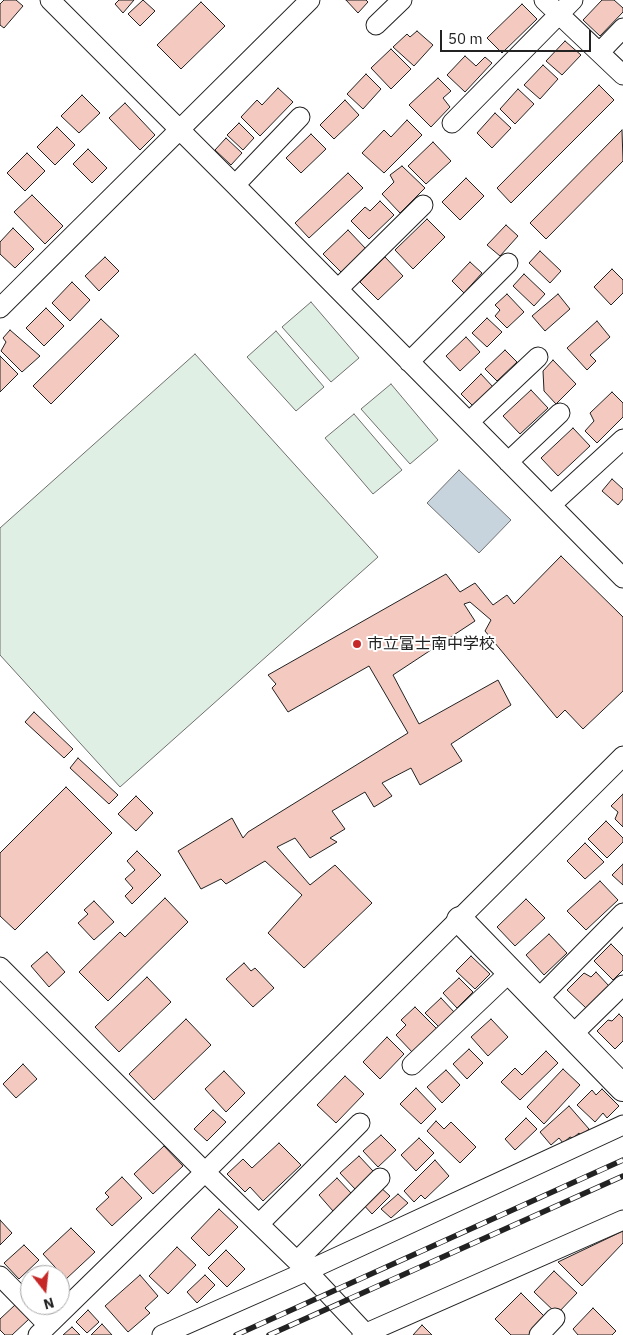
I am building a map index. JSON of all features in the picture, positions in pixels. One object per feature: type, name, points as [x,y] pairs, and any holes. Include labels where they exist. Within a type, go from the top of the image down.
[{"type":"street","points":[[50,0],[623,578]]},
{"type":"street","points":[[0,308],[310,0]]},
{"type":"street","points":[[376,25],[402,0]]},
{"type":"street","points":[[544,0],[623,75]]},
{"type":"street","points":[[452,123],[573,0]]},
{"type":"street","points":[[600,52],[623,28]]},
{"type":"street","points":[[235,185],[300,117]]},
{"type":"street","points":[[338,289],[423,205]]},
{"type":"street","points":[[409,362],[508,263]]},
{"type":"street","points":[[468,422],[538,357]]},
{"type":"street","points":[[508,462],[560,414]]},
{"type":"street","points":[[551,505],[623,439]]},
{"type":"street","points":[[0,1276],[43,1330],[460,920],[623,756]]},
{"type":"street","points":[[538,999],[623,913]]},
{"type":"street","points":[[460,920],[623,1088]]},
{"type":"street","points":[[0,967],[302,1266],[365,1334],[623,1220]]},
{"type":"street","points":[[412,1065],[510,972]]},
{"type":"street","points":[[572,1036],[623,985]]},
{"type":"street","points":[[259,1224],[360,1122]]},
{"type":"street","points":[[162,1335],[302,1266],[623,1125]]},
{"type":"street","points":[[302,1266],[380,1178]]},
{"type":"street","points":[[539,1335],[555,1318]]},
{"type":"green space","points":[[311,302],[359,358],[331,382],[282,327]]},
{"type":"green space","points":[[276,331],[324,387],[296,411],[247,357]]},
{"type":"green space","points":[[195,354],[378,557],[120,787],[0,655],[0,528]]},
{"type":"green space","points":[[391,384],[438,440],[410,464],[361,409]]},
{"type":"green space","points":[[354,414],[402,470],[373,494],[325,438]]},
{"type":"shaded area","points":[[459,470],[511,520],[479,553],[427,503]]},
{"type":"building","points":[[4,0],[16,0],[23,6],[4,28],[0,25],[0,4]]},
{"type":"building","points":[[119,0],[134,0],[123,13],[115,4]]},
{"type":"building","points":[[143,0],[155,11],[140,26],[128,14]]},
{"type":"building","points":[[346,0],[366,0],[368,2],[358,13]]},
{"type":"building","points":[[602,0],[614,0],[623,8],[623,12],[600,36],[583,20]]},
{"type":"building","points":[[201,2],[225,26],[181,69],[157,45]]},
{"type":"building","points":[[522,4],[537,19],[502,53],[487,38]]},
{"type":"building","points":[[417,31],[433,45],[414,66],[393,47],[407,34],[410,37]]},
{"type":"building","points":[[565,41],[581,55],[562,75],[546,61]]},
{"type":"building","points":[[391,49],[411,69],[391,89],[371,68]]},
{"type":"building","points":[[465,56],[476,66],[485,57],[492,63],[465,92],[447,75]]},
{"type":"building","points":[[543,65],[558,79],[540,99],[524,85]]},
{"type":"building","points":[[366,74],[381,89],[363,109],[347,94]]},
{"type":"building","points":[[438,78],[451,91],[443,98],[450,107],[431,127],[409,105]]},
{"type":"building","points":[[599,85],[614,100],[511,203],[497,188]]},
{"type":"building","points":[[278,88],[293,102],[260,136],[241,117],[257,100],[262,105]]},
{"type":"building","points":[[518,89],[534,104],[515,124],[500,109]]},
{"type":"building","points":[[82,95],[100,113],[79,133],[61,116]]},
{"type":"building","points":[[345,100],[359,115],[334,139],[320,125]]},
{"type":"building","points":[[125,103],[155,135],[140,150],[109,118]]},
{"type":"building","points":[[495,113],[511,128],[492,148],[477,133]]},
{"type":"building","points":[[407,120],[422,135],[384,173],[362,153],[384,130],[391,137]]},
{"type":"building","points":[[239,123],[254,138],[243,150],[227,135]]},
{"type":"building","points":[[57,127],[75,145],[55,165],[37,147]]},
{"type":"building","points":[[622,130],[623,161],[546,239],[530,223]]},
{"type":"building","points":[[311,134],[326,149],[301,173],[286,158]]},
{"type":"building","points":[[226,138],[242,153],[231,165],[215,150]]},
{"type":"building","points":[[433,142],[451,161],[426,184],[408,166]]},
{"type":"building","points":[[88,149],[107,168],[92,183],[73,164]]},
{"type":"building","points":[[27,153],[45,171],[25,191],[7,173]]},
{"type":"building","points":[[402,166],[425,188],[400,213],[382,194],[394,182],[390,175]]},
{"type":"building","points":[[348,173],[363,188],[309,238],[295,223]]},
{"type":"building","points":[[466,178],[484,196],[460,220],[442,202]]},
{"type":"building","points":[[32,195],[63,226],[45,244],[14,212]]},
{"type":"building","points":[[380,201],[394,215],[369,239],[351,221],[365,207],[370,211]]},
{"type":"building","points":[[427,219],[445,237],[413,269],[395,250]]},
{"type":"building","points":[[506,225],[518,236],[500,256],[487,245]]},
{"type":"building","points":[[13,228],[34,249],[15,268],[0,254],[0,242]]},
{"type":"building","points":[[348,230],[366,249],[341,272],[323,254]]},
{"type":"building","points":[[540,251],[561,271],[550,283],[529,263]]},
{"type":"building","points":[[105,257],[119,271],[99,291],[85,276]]},
{"type":"building","points":[[385,257],[403,276],[378,300],[360,282]]},
{"type":"building","points":[[470,262],[482,273],[464,293],[452,281]]},
{"type":"building","points":[[612,269],[623,280],[623,293],[611,305],[594,287]]},
{"type":"building","points":[[524,274],[545,294],[534,306],[513,286]]},
{"type":"building","points":[[72,282],[90,300],[70,321],[52,303]]},
{"type":"building","points":[[507,294],[524,312],[507,328],[495,316],[500,310],[495,305]]},
{"type":"building","points":[[558,294],[570,309],[545,331],[532,316]]},
{"type":"building","points":[[46,308],[64,326],[44,346],[26,328]]},
{"type":"building","points":[[487,318],[502,332],[487,347],[472,333]]},
{"type":"building","points":[[101,319],[119,336],[51,404],[33,386]]},
{"type":"building","points":[[597,321],[610,337],[590,355],[596,361],[587,370],[567,348]]},
{"type":"building","points":[[10,330],[40,356],[22,372],[1,351],[6,342],[3,338]]},
{"type":"building","points":[[466,337],[480,352],[460,371],[446,356]]},
{"type":"building","points":[[505,350],[517,362],[497,381],[485,369]]},
{"type":"building","points":[[0,356],[18,374],[0,392]]},
{"type":"building","points":[[553,360],[576,384],[556,404],[544,391],[543,371]]},
{"type":"building","points":[[481,374],[493,387],[473,406],[461,394]]},
{"type":"building","points":[[531,390],[548,408],[520,434],[503,416]]},
{"type":"building","points":[[612,392],[623,403],[623,417],[597,443],[585,431],[594,421],[590,413]]},
{"type":"building","points":[[573,428],[590,446],[558,476],[541,458]]},
{"type":"building","points":[[612,479],[623,489],[623,499],[618,505],[602,491]]},
{"type":"building","points":[[561,556],[623,617],[623,691],[583,729],[565,710],[557,718],[485,631],[491,620],[470,602],[464,604],[475,621],[393,675],[419,724],[498,680],[511,705],[451,744],[462,761],[420,785],[411,768],[382,783],[392,796],[374,807],[365,792],[332,811],[345,829],[330,838],[337,842],[310,858],[295,838],[277,847],[310,885],[335,865],[372,903],[304,968],[268,933],[302,895],[265,861],[226,884],[221,879],[201,889],[178,851],[232,818],[243,838],[248,832],[408,733],[369,666],[288,712],[272,688],[276,684],[268,675],[446,574],[460,592],[475,583],[493,605],[507,595],[514,604]]},
{"type":"building","points":[[34,712],[73,749],[64,758],[25,722]]},
{"type":"building","points":[[78,758],[118,795],[109,804],[70,768]]},
{"type":"building","points":[[66,787],[112,833],[15,930],[0,916],[0,853]]},
{"type":"building","points":[[623,794],[623,827],[615,819],[618,812],[611,806]]},
{"type":"building","points":[[136,796],[153,813],[136,831],[118,814]]},
{"type":"building","points":[[606,821],[623,838],[623,842],[607,858],[588,839]]},
{"type":"building","points":[[585,843],[604,862],[585,879],[567,861]]},
{"type":"building","points":[[137,851],[161,875],[132,904],[125,896],[133,888],[125,879],[135,870],[127,861]]},
{"type":"building","points":[[623,864],[623,885],[612,875]]},
{"type":"building","points":[[600,881],[618,900],[586,930],[567,911]]},
{"type":"building","points":[[165,898],[188,922],[108,1001],[79,972],[120,932],[125,937]]},
{"type":"building","points":[[526,899],[545,918],[515,946],[497,927]]},
{"type":"building","points":[[94,901],[114,922],[94,940],[78,923],[88,914],[84,910]]},
{"type":"building","points":[[549,934],[567,953],[544,975],[526,955]]},
{"type":"building","points":[[611,944],[623,956],[623,970],[613,980],[594,961]]},
{"type":"building","points":[[47,952],[65,972],[49,987],[31,966]]},
{"type":"building","points":[[471,956],[490,974],[475,989],[456,971]]},
{"type":"building","points":[[244,963],[251,971],[255,968],[274,988],[253,1007],[226,979]]},
{"type":"building","points":[[596,972],[609,986],[586,1008],[567,990],[584,973],[591,977]]},
{"type":"building","points":[[147,977],[171,1002],[119,1052],[95,1027]]},
{"type":"building","points":[[459,978],[473,992],[457,1008],[443,993]]},
{"type":"building","points":[[441,998],[455,1013],[440,1028],[425,1013]]},
{"type":"building","points":[[415,1007],[438,1030],[413,1053],[396,1035],[406,1025],[401,1020]]},
{"type":"building","points":[[619,1014],[623,1018],[623,1041],[615,1049],[597,1031],[608,1020],[612,1021]]},
{"type":"building","points":[[186,1019],[211,1045],[154,1100],[129,1074]]},
{"type":"building","points":[[491,1019],[508,1037],[488,1056],[471,1037]]},
{"type":"building","points":[[387,1037],[404,1054],[380,1079],[363,1062]]},
{"type":"building","points":[[469,1049],[483,1063],[467,1079],[453,1064]]},
{"type":"building","points":[[546,1051],[558,1063],[520,1100],[501,1082],[515,1068],[522,1075]]},
{"type":"building","points":[[23,1064],[37,1079],[16,1098],[3,1084]]},
{"type":"building","points":[[563,1069],[580,1085],[544,1124],[527,1107]]},
{"type":"building","points":[[446,1070],[460,1085],[442,1103],[427,1087]]},
{"type":"building","points":[[224,1071],[245,1093],[226,1112],[205,1089]]},
{"type":"building","points":[[345,1076],[364,1094],[336,1123],[317,1105]]},
{"type":"building","points":[[416,1088],[436,1109],[421,1124],[400,1104]]},
{"type":"building","points":[[602,1089],[619,1106],[607,1118],[603,1113],[595,1122],[577,1105],[592,1090],[596,1095]]},
{"type":"building","points":[[569,1106],[589,1129],[581,1136],[579,1133],[563,1143],[559,1138],[551,1145],[540,1132]]},
{"type":"building","points":[[213,1110],[226,1122],[207,1141],[194,1129]]},
{"type":"building","points":[[526,1118],[537,1129],[515,1150],[505,1139]]},
{"type":"building","points":[[436,1121],[444,1129],[451,1122],[476,1147],[460,1163],[427,1131]]},
{"type":"building","points":[[381,1135],[396,1150],[378,1167],[363,1151]]},
{"type":"building","points":[[419,1138],[434,1153],[416,1171],[401,1155]]},
{"type":"building","points":[[279,1143],[301,1165],[263,1201],[250,1187],[245,1192],[227,1174],[243,1159],[252,1168]]},
{"type":"building","points":[[164,1146],[183,1166],[153,1194],[134,1174]]},
{"type":"building","points":[[359,1156],[373,1171],[355,1189],[340,1173]]},
{"type":"building","points":[[435,1160],[449,1176],[425,1199],[421,1195],[414,1202],[404,1191]]},
{"type":"building","points":[[122,1177],[142,1198],[112,1226],[96,1209],[109,1197],[105,1193]]},
{"type":"building","points":[[337,1178],[351,1193],[333,1211],[319,1195]]},
{"type":"building","points":[[378,1185],[390,1196],[372,1214],[361,1202]]},
{"type":"building","points":[[398,1194],[408,1203],[391,1218],[381,1209]]},
{"type":"building","points":[[219,1209],[238,1227],[209,1256],[191,1238]]},
{"type":"building","points":[[0,1220],[12,1233],[0,1245]]},
{"type":"building","points":[[71,1228],[95,1252],[70,1275],[70,1265],[53,1265],[43,1254]]},
{"type":"building","points":[[623,1231],[623,1243],[582,1286],[558,1262]]},
{"type":"building","points":[[24,1245],[39,1260],[34,1265],[20,1265],[19,1279],[4,1263]]},
{"type":"building","points":[[177,1247],[196,1265],[168,1294],[149,1276]]},
{"type":"building","points":[[226,1250],[245,1269],[227,1287],[208,1268]]},
{"type":"building","points":[[554,1271],[577,1293],[557,1314],[534,1292]]},
{"type":"building","points":[[140,1275],[158,1296],[145,1308],[150,1313],[128,1332],[105,1306]]},
{"type":"building","points":[[205,1275],[215,1285],[197,1303],[187,1292]]},
{"type":"building","points":[[521,1293],[547,1319],[531,1335],[511,1335],[495,1319]]},
{"type":"building","points":[[15,1305],[20,1310],[20,1315],[25,1315],[29,1319],[12,1335],[5,1335],[0,1330],[0,1319]]},
{"type":"building","points":[[593,1308],[616,1331],[612,1335],[578,1335],[573,1329]]},
{"type":"building","points":[[88,1310],[99,1322],[87,1333],[76,1322]]},
{"type":"building","points":[[102,1324],[112,1335],[91,1335]]},
{"type":"building","points":[[422,1325],[432,1335],[413,1335]]},
{"type":"building","points":[[72,1327],[80,1335],[63,1335]]},
{"type":"railway","points":[[236,1335],[623,1160]]},
{"type":"railway","points":[[269,1335],[623,1176]]},
{"type":"place","name":"市立富士南中学校","points":[[357,644]]}]
